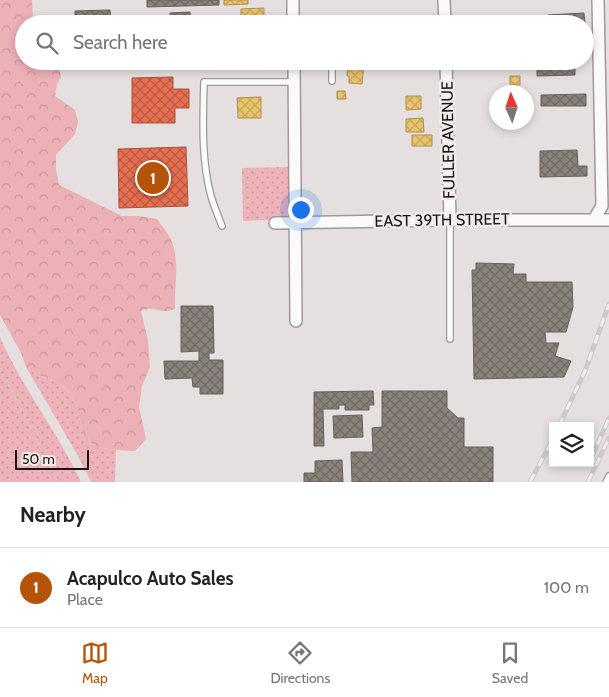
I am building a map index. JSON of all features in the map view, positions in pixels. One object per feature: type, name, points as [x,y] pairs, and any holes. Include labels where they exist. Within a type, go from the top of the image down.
[{"type":"street","points":[[293,0],[293,15]]},
{"type":"street","points":[[444,0],[445,15]]},
{"type":"street","points":[[594,219],[602,206],[598,0]]},
{"type":"street","points":[[294,70],[296,321]]},
{"type":"street","name":"FULLER AVENUE","points":[[446,70],[450,220]]},
{"type":"street","name":"EAST 39TH STREET","points":[[275,223],[609,220]]},
{"type":"lane","points":[[332,70],[332,81]]},
{"type":"lane","points":[[222,226],[211,195],[206,166],[203,122],[204,82],[294,82]]},
{"type":"lane","points":[[450,220],[450,339]]},
{"type":"lane","points":[[606,482],[609,476]]},
{"type":"path","points":[[0,368],[58,482]]},
{"type":"shaded area","points":[[289,167],[291,214],[286,219],[243,221],[242,168]]},
{"type":"shaded area","points":[[0,337],[19,374],[62,445],[81,482],[0,482]]},
{"type":"shaded area","points":[[26,367],[35,374],[53,380],[66,388],[76,404],[83,433],[96,447],[116,450],[115,482],[91,482]]},
{"type":"green space","points":[[0,0],[32,0],[33,15],[15,15],[15,70],[60,70],[61,77],[57,84],[55,96],[75,110],[78,122],[75,134],[56,155],[59,185],[122,216],[157,219],[172,242],[174,250],[176,259],[175,309],[165,311],[146,309],[141,311],[148,340],[150,367],[142,386],[139,407],[146,439],[135,451],[96,447],[83,433],[76,404],[66,388],[53,380],[35,374],[26,367],[21,353],[0,315]]},
{"type":"building: Homes","points":[[224,0],[248,0],[248,4],[224,5]]},
{"type":"building: Homes","points":[[264,8],[264,15],[241,15],[241,9]]},
{"type":"building: Homes","points":[[347,70],[363,70],[362,84],[349,83],[349,76],[347,76]]},
{"type":"building: Homes","points":[[510,76],[520,76],[520,85],[510,85]]},
{"type":"building: Homes","points":[[337,91],[345,91],[346,99],[337,99]]},
{"type":"building: Homes","points":[[406,96],[421,96],[421,109],[406,110]]},
{"type":"building: Homes","points":[[261,97],[261,118],[238,118],[237,98]]},
{"type":"building: Homes","points":[[423,118],[424,132],[406,132],[406,119]]},
{"type":"building: Homes","points":[[412,135],[432,135],[432,146],[412,146]]},
{"type":"building: Shops","points":[[173,77],[173,89],[189,89],[189,108],[175,108],[175,123],[132,123],[132,78]]},
{"type":"building: Shops","points":[[186,147],[188,206],[119,208],[118,149]]},
{"type":"building: Industry","points":[[147,0],[219,0],[219,5],[147,7]]},
{"type":"building: Industry","points":[[110,10],[110,15],[75,15],[75,11]]},
{"type":"building: Industry","points":[[190,12],[190,15],[170,15],[170,13]]},
{"type":"building: Industry","points":[[584,13],[584,15],[548,15]]},
{"type":"building: Industry","points":[[537,70],[575,70],[575,75],[537,76]]},
{"type":"building: Industry","points":[[586,94],[586,106],[541,106],[541,95]]},
{"type":"building: Industry","points":[[577,150],[578,166],[587,166],[587,176],[540,177],[540,151]]},
{"type":"building: Industry","points":[[476,263],[514,264],[513,274],[526,274],[526,282],[572,282],[573,307],[566,332],[545,332],[546,343],[559,343],[555,356],[571,361],[564,377],[474,379],[472,270],[476,270]]},
{"type":"building: Industry","points":[[181,306],[213,306],[214,353],[209,353],[209,360],[223,360],[223,394],[200,394],[200,387],[193,387],[192,378],[165,379],[164,361],[199,361],[199,351],[181,352]]},
{"type":"building: Industry","points":[[373,391],[374,405],[369,405],[369,410],[345,410],[345,405],[339,405],[339,409],[323,409],[324,446],[314,446],[314,392]]},
{"type":"building: Industry","points":[[382,391],[447,391],[447,408],[458,418],[464,418],[464,447],[493,447],[493,482],[352,482],[351,452],[373,452],[372,428],[382,427]]},
{"type":"building: Industry","points":[[362,415],[363,437],[334,438],[333,416]]},
{"type":"building: Industry","points":[[342,460],[343,482],[304,482],[304,473],[315,473],[315,461]]},
{"type":"railway","points":[[561,422],[585,371],[609,304]]},
{"type":"railway","points":[[594,452],[609,418]]},
{"type":"railway","points":[[588,482],[609,438]]},
{"type":"railway","points":[[530,482],[549,446]]},
{"type":"place","name":"Acapulco Auto Sales","points":[[153,178]]}]
